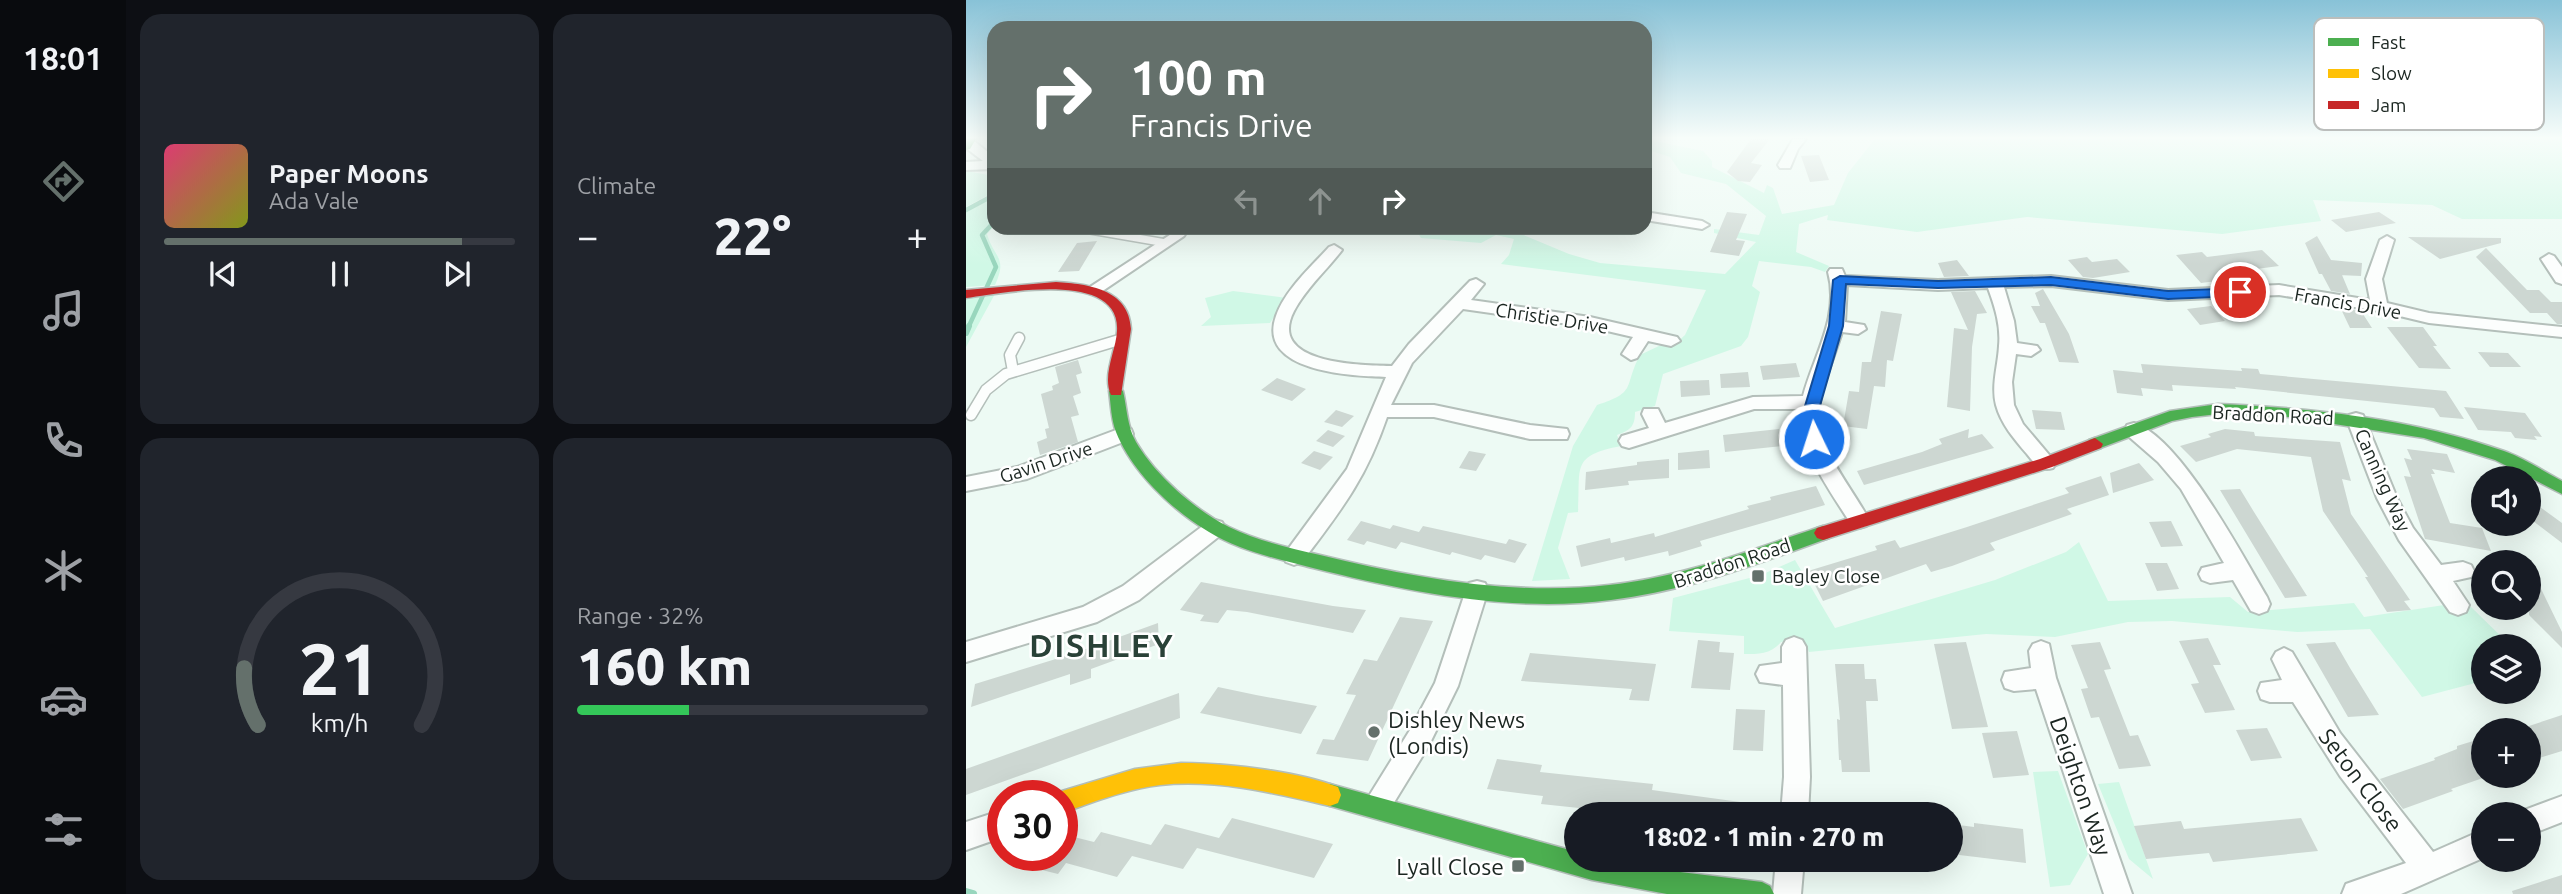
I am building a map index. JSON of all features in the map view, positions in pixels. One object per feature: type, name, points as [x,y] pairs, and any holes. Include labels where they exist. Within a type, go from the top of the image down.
[{"type":"street","points":[[1652,216],[1688,218],[1702,225]]},
{"type":"street","points":[[969,294],[1067,286],[1095,289],[1175,240]]},
{"type":"street","points":[[2365,242],[2385,244],[2374,279],[2379,306]]},
{"type":"street","points":[[1321,258],[1283,316],[1281,330],[1285,342],[1303,359],[1318,365],[1397,372]]},
{"type":"street","name":"Francis Drive","points":[[1836,326],[1838,276],[1938,285],[2051,281],[2168,295],[2279,290],[2379,306],[2429,318],[2562,332]]},
{"type":"street","points":[[1994,283],[2005,312],[2008,347],[2002,372],[2005,407],[2012,422],[2046,463]]},
{"type":"street","points":[[1294,556],[1356,471],[1397,372],[1424,339],[1461,304],[1476,284]]},
{"type":"street","name":"Braddon Road","points":[[1095,289],[1120,304],[1124,321],[1115,384],[1124,434],[1148,470],[1215,528],[1248,542],[1357,572],[1477,590],[1561,596],[1608,593],[1678,582],[1724,570],[1859,520],[2046,463],[2170,416],[2218,410],[2289,412],[2356,420],[2448,438],[2558,480]]},
{"type":"street","name":"Christie Drive","points":[[1461,304],[1590,322],[1671,341]]},
{"type":"street","points":[[1858,329],[1836,326],[1810,416],[1814,439],[1859,520]]},
{"type":"street","points":[[1631,354],[1643,335]]},
{"type":"street","points":[[2008,347],[2031,350]]},
{"type":"street","points":[[1629,441],[1753,403],[1812,403]]},
{"type":"street","points":[[1381,411],[1434,411],[1525,439],[1560,434]]},
{"type":"street","points":[[1651,414],[1661,432]]},
{"type":"street","name":"Canning Way","points":[[2356,420],[2387,498],[2406,534],[2458,606]]},
{"type":"street","points":[[2134,430],[2165,457],[2188,484],[2259,604]]},
{"type":"street","name":"Gavin Drive","points":[[966,484],[1020,474],[1124,434]]},
{"type":"street","points":[[966,652],[1089,615],[1131,593],[1215,528]]},
{"type":"street","points":[[2210,574],[2239,570]]},
{"type":"street","points":[[2434,575],[2463,571]]},
{"type":"street","points":[[1378,805],[1409,757],[1439,701],[1454,666],[1477,590]]},
{"type":"street","points":[[1794,647],[1781,674],[1797,777],[1795,802]]},
{"type":"street","name":"Deighton Way","points":[[2041,651],[2044,678],[2118,894]]},
{"type":"street","name":"Seton Close","points":[[2284,659],[2298,691],[2336,750],[2427,867]]},
{"type":"street","points":[[2014,680],[2044,678]]},
{"type":"street","points":[[2270,691],[2298,691]]},
{"type":"street","points":[[1078,797],[1129,780],[1185,773],[1218,775],[1285,785],[1378,805],[1571,863],[1632,885],[1762,894]]},
{"type":"street","points":[[2541,817],[2562,809]]},
{"type":"street","points":[[966,836],[987,829]]},
{"type":"street","points":[[2356,894],[2389,885],[2471,849]]},
{"type":"street","points":[[1787,894],[1789,872]]},
{"type":"lane","points":[[1135,235],[1175,240]]},
{"type":"lane","points":[[1013,371],[1010,355],[1019,338]]},
{"type":"lane","points":[[971,415],[981,393],[992,380],[1013,371],[1026,370],[1123,339]]},
{"type":"green space","points":[[966,181],[987,181],[987,196],[966,207]]},
{"type":"green space","points":[[1713,181],[1739,181],[1764,193],[1767,185],[1773,188],[1782,214],[1834,205],[1845,181],[2562,181],[2562,219],[2462,219],[2432,205],[2313,200],[2321,221],[2222,234],[2027,217],[1917,232],[1827,220],[1828,215],[1799,224],[1796,252],[1829,266],[1825,272],[1811,267],[1759,261],[1752,286],[1760,292],[1748,337],[1741,346],[1663,374],[1655,406],[1635,412],[1631,427],[1617,435],[1621,446],[1593,454],[1586,459],[1579,474],[1578,512],[1568,513],[1558,548],[1570,579],[1532,581],[1573,446],[1597,405],[1624,392],[1640,355],[1661,345],[1673,346],[1685,335],[1706,290],[1501,264],[1509,255],[1514,239],[1496,235],[1524,235],[1569,254],[1600,263],[1725,274],[1756,242],[1714,233],[1714,229],[1759,235],[1766,216],[1726,184]]},
{"type":"green space","points":[[987,201],[987,235],[1000,263],[995,285],[966,287],[966,212]]},
{"type":"green space","points":[[1419,235],[1496,235],[1481,243],[1421,238]]},
{"type":"green space","points":[[1233,291],[1287,298],[1270,323],[1201,326],[1211,317],[1205,298]]},
{"type":"green space","points":[[996,292],[966,347],[966,294]]},
{"type":"green space","points":[[2079,542],[2108,601],[2230,597],[2248,612],[2354,603],[2364,617],[2451,604],[2471,607],[2471,620],[2484,620],[2499,634],[2471,634],[2471,684],[2422,697],[2370,629],[2297,632],[2172,621],[2128,622],[2055,637],[1986,634],[1809,652],[1804,640],[1781,642],[1769,651],[1744,654],[1744,636],[1669,631],[1673,598],[1761,575],[1795,560],[1835,628],[1995,580],[2066,552]]},
{"type":"green space","points":[[2058,771],[2088,854],[2070,885],[2050,887],[2033,772]]},
{"type":"green space","points":[[2119,782],[2153,879],[2129,859],[2098,784]]},
{"type":"building","points":[[1727,212],[1747,214],[1736,240],[1745,241],[1739,256],[1710,252]]},
{"type":"building","points":[[2379,212],[2396,223],[2346,232],[2331,220]]},
{"type":"building","points":[[2317,236],[2331,260],[2362,263],[2361,276],[2342,275],[2350,294],[2331,291],[2322,274],[2319,274],[2305,243]]},
{"type":"building","points":[[2408,237],[2501,238],[2501,243],[2440,259]]},
{"type":"building","points":[[1097,241],[1079,271],[1058,272],[1077,243]]},
{"type":"building","points":[[2486,248],[2527,290],[2539,290],[2551,302],[2562,302],[2562,324],[2557,324],[2547,313],[2530,313],[2476,257]]},
{"type":"building","points":[[2262,250],[2279,266],[2241,271],[2248,277],[2201,283],[2176,255],[2202,252],[2207,257]]},
{"type":"building","points":[[2087,257],[2092,262],[2117,259],[2130,272],[2083,277],[2068,260]]},
{"type":"building","points":[[1957,260],[1969,276],[1944,277],[1938,263]]},
{"type":"building","points":[[2043,289],[2069,334],[2079,363],[2059,362],[2045,323],[2040,323],[2031,306],[2040,306],[2035,293]]},
{"type":"building","points":[[1975,291],[1987,313],[1977,314],[1972,347],[1970,411],[1947,407],[1954,328],[1968,330],[1951,292]]},
{"type":"building","points":[[2211,306],[2225,321],[2200,325],[2187,309]]},
{"type":"building","points":[[2340,307],[2361,311],[2372,328],[2350,328]]},
{"type":"building","points":[[1881,311],[1902,314],[1893,361],[1887,360],[1885,387],[1874,386],[1867,429],[1843,426],[1849,391],[1859,392],[1862,362],[1871,362]]},
{"type":"building","points":[[2387,327],[2423,327],[2437,346],[2433,346],[2451,369],[2419,368]]},
{"type":"building","points":[[2478,352],[2508,353],[2521,367],[2490,367]]},
{"type":"building","points":[[1078,360],[1082,373],[1076,375],[1081,393],[1073,396],[1079,415],[1071,417],[1078,442],[1040,455],[1037,442],[1047,438],[1045,429],[1049,428],[1041,394],[1053,390],[1052,386],[1059,383],[1055,367]]},
{"type":"building","points":[[1796,363],[1800,377],[1763,380],[1760,366]]},
{"type":"building","points":[[2141,364],[2242,371],[2241,368],[2258,369],[2260,374],[2446,391],[2464,419],[2440,417],[2434,408],[2235,387],[2236,389],[2172,385],[2173,391],[2141,388],[2143,396],[2117,393],[2113,370],[2143,373]]},
{"type":"building","points":[[1748,372],[1750,387],[1721,388],[1720,374]]},
{"type":"building","points":[[1277,378],[1306,389],[1292,401],[1261,390]]},
{"type":"building","points":[[1709,380],[1710,395],[1681,397],[1680,381]]},
{"type":"building","points":[[2464,407],[2525,413],[2542,437],[2534,436],[2537,440],[2515,438],[2511,432],[2478,430]]},
{"type":"building","points":[[1336,410],[1354,416],[1342,427],[1324,422]]},
{"type":"building","points":[[2032,410],[2061,412],[2065,430],[2036,429]]},
{"type":"building","points":[[1779,429],[1782,446],[1725,452],[1723,435]]},
{"type":"building","points":[[1969,429],[1968,438],[1982,434],[1994,448],[1864,485],[1857,471],[1922,452],[1942,444],[1939,439]]},
{"type":"building","points":[[2225,429],[2254,432],[2255,436],[2340,442],[2351,481],[2342,479],[2351,514],[2410,600],[2404,601],[2411,610],[2387,612],[2365,577],[2368,577],[2323,511],[2311,457],[2237,449],[2196,462],[2180,446],[2211,437],[2208,434]]},
{"type":"building","points":[[1328,430],[1345,436],[1333,447],[1316,441]]},
{"type":"building","points":[[2407,449],[2447,454],[2455,473],[2432,469],[2435,474],[2431,474],[2450,523],[2471,526],[2471,536],[2485,536],[2491,550],[2425,539],[2404,476],[2411,477],[2404,458],[2412,460]]},
{"type":"building","points":[[1709,450],[1710,468],[1678,470],[1678,453]]},
{"type":"building","points":[[1314,451],[1333,457],[1320,470],[1301,463]]},
{"type":"building","points":[[1469,451],[1486,454],[1476,471],[1459,468]]},
{"type":"building","points":[[1669,459],[1669,478],[1628,481],[1629,485],[1585,490],[1586,472]]},
{"type":"building","points":[[2139,463],[2154,480],[2113,493],[2110,473]]},
{"type":"building","points":[[2101,476],[2109,495],[2067,509],[2072,514],[1990,543],[1995,550],[1952,566],[1931,572],[1926,564],[1823,601],[1808,571],[1877,550],[1875,546],[1895,540],[1900,548],[1967,527],[2069,493],[2065,488]]},
{"type":"building","points":[[1816,486],[1825,505],[1700,541],[1702,546],[1669,556],[1668,551],[1581,567],[1576,546],[1610,538],[1611,543],[1654,533],[1655,537],[1749,509],[1747,506],[1771,500],[1770,497]]},
{"type":"building","points":[[2240,489],[2307,596],[2285,598],[2220,490]]},
{"type":"building","points":[[2541,508],[2562,523],[2562,543],[2541,527]]},
{"type":"building","points":[[1361,521],[1390,529],[1393,525],[1419,532],[1423,526],[1506,544],[1509,539],[1527,544],[1515,563],[1485,555],[1481,560],[1452,552],[1450,555],[1401,542],[1396,549],[1367,541],[1364,545],[1347,540]]},
{"type":"building","points":[[2171,521],[2183,546],[2161,547],[2149,522]]},
{"type":"building","points":[[2145,563],[2167,563],[2179,589],[2157,591]]},
{"type":"building","points":[[1201,582],[1366,610],[1353,633],[1227,610],[1218,623],[1200,621],[1204,615],[1180,610]]},
{"type":"building","points":[[2541,589],[2562,632],[2562,648],[2534,620],[2541,620]]},
{"type":"building","points":[[1400,617],[1433,621],[1368,761],[1316,754],[1323,739],[1334,740],[1356,695],[1346,694],[1364,659],[1377,661]]},
{"type":"building","points":[[1158,623],[1159,644],[1091,669],[1091,678],[1070,685],[1070,674],[971,707],[975,684],[1072,654]]},
{"type":"building","points":[[2208,638],[2221,665],[2213,665],[2235,710],[2205,713],[2191,684],[2199,683],[2179,641]]},
{"type":"building","points":[[1698,640],[1720,642],[1719,652],[1734,653],[1730,690],[1691,688]]},
{"type":"building","points":[[1966,642],[1988,727],[1952,729],[1934,644]]},
{"type":"building","points":[[2100,642],[2111,669],[2104,670],[2130,736],[2138,735],[2151,766],[2119,769],[2099,717],[2091,718],[2081,689],[2088,688],[2071,645]]},
{"type":"building","points":[[2335,642],[2379,715],[2348,717],[2306,644]]},
{"type":"building","points":[[1530,653],[1656,664],[1649,701],[1629,700],[1632,689],[1521,681]]},
{"type":"building","points":[[1835,664],[1864,664],[1865,679],[1876,679],[1878,701],[1866,701],[1870,772],[1842,772],[1839,760],[1837,719],[1840,720]]},
{"type":"building","points":[[1218,687],[1317,706],[1301,734],[1200,713]]},
{"type":"building","points":[[1179,693],[1180,718],[1008,780],[987,780],[987,787],[966,795],[966,769]]},
{"type":"building","points":[[1736,709],[1765,710],[1763,751],[1733,750]]},
{"type":"building","points":[[2562,715],[2562,751],[2541,757],[2541,722]]},
{"type":"building","points":[[2267,728],[2282,758],[2251,761],[2236,730]]},
{"type":"building","points":[[2017,731],[2029,775],[1993,778],[1982,733]]},
{"type":"building","points":[[2471,742],[2471,782],[2451,789],[2453,791],[2403,809],[2380,779],[2435,760],[2434,758],[2457,749],[2457,746]]},
{"type":"building","points":[[1497,759],[1542,765],[1540,772],[1653,784],[1652,790],[1740,802],[1564,802],[1564,806],[1541,804],[1543,796],[1487,789]]},
{"type":"building","points":[[1232,818],[1333,844],[1314,878],[1197,848],[1183,869],[1132,856],[1117,877],[1078,866],[1078,838],[1094,842],[1101,832],[1151,845],[1165,824],[1219,838]]},
{"type":"building","points":[[2301,818],[2318,851],[2213,862],[2209,853],[2146,859],[2134,826],[2181,821],[2184,829]]},
{"type":"building","points":[[1974,823],[2023,829],[2026,863],[1963,855],[1963,826],[1974,827]]},
{"type":"building","points":[[2562,875],[2562,894],[2513,894],[2512,891]]},
{"type":"waterway","points":[[966,210],[987,199]]},
{"type":"waterway","points":[[968,328],[996,267],[982,235],[987,230]]},
{"type":"waterway","points":[[966,333],[969,326]]},
{"type":"waterway","points":[[966,892],[973,894]]},
{"type":"traffic: fast","points":[[1116,391],[1121,422],[1129,444],[1163,485],[1203,520],[1234,537],[1256,545],[1373,574],[1493,593],[1572,596],[1609,593],[1691,577],[1823,533]]},
{"type":"traffic: fast","points":[[2095,444],[2170,416],[2192,412],[2218,409],[2289,412],[2424,433],[2501,456],[2562,488]]},
{"type":"traffic: fast","points":[[1330,795],[1592,868],[1664,882],[1762,894]]},
{"type":"traffic: slow","points":[[1078,797],[1135,779],[1181,773],[1245,778],[1330,795]]},
{"type":"traffic: jam","points":[[966,294],[1056,286],[1101,293],[1117,304],[1124,321],[1116,391]]},
{"type":"traffic: jam","points":[[1823,533],[2046,463],[2095,444]]},
{"type":"place","name":"Bagley Close","points":[[1758,576]]},
{"type":"place","name":"Dishley News (Londis)","points":[[1374,732]]},
{"type":"place","name":"Lyall Close","points":[[1518,866]]},
{"type":"district","name":"DISHLEY","points":[[1102,645]]},
{"type":"route","points":[[1814,439],[1810,416],[1812,403],[1836,326],[1840,280],[1862,279],[1938,285],[2051,281],[2168,295],[2240,292]]}]
